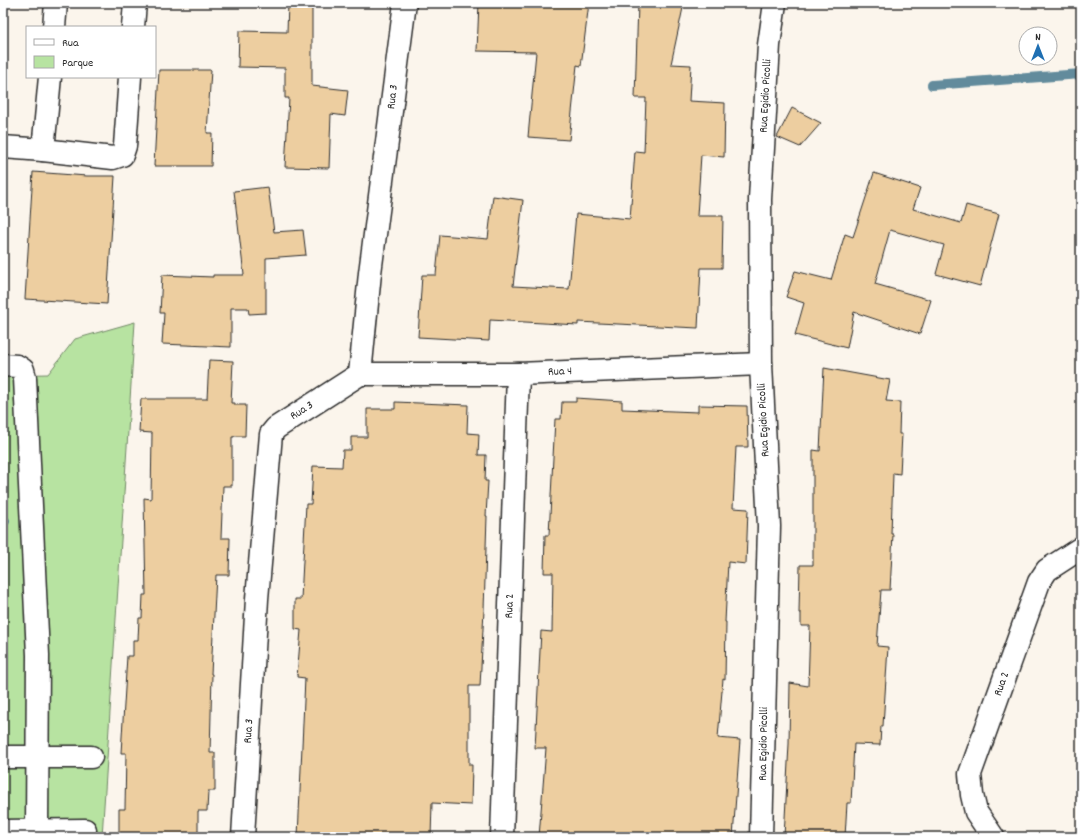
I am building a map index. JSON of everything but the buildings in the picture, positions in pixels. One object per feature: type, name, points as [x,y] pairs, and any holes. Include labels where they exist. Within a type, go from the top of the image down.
[{"type":"street","points":[[54,26],[56,3]]},
{"type":"street","points":[[133,26],[135,3]]},
{"type":"street","name":"Rua 3","points":[[242,837],[257,599],[271,434],[276,428],[360,374],[370,273],[405,3]]},
{"type":"street","name":"Rua Egidio Picolli","points":[[761,837],[769,526],[761,364],[760,199],[769,44],[775,3]]},
{"type":"street","points":[[43,150],[50,78]]},
{"type":"street","points":[[3,147],[112,158],[122,155],[125,146],[130,78]]},
{"type":"street","name":"Rua 4","points":[[360,374],[518,374],[761,364]]},
{"type":"street","points":[[3,365],[17,366],[24,370],[25,378],[38,655],[37,831]]},
{"type":"street","name":"Rua 2","points":[[502,837],[518,374]]},
{"type":"street","name":"Rua 2","points":[[994,837],[976,812],[972,795],[970,774],[1039,582],[1046,570],[1081,548]]},
{"type":"street","points":[[3,757],[91,757]]},
{"type":"street","points":[[3,831],[85,830]]},
{"type":"green space","points":[[135,322],[102,837],[3,837],[3,375],[48,374],[75,339]]},
{"type":"waterway","points":[[932,85],[1081,74]]}]
